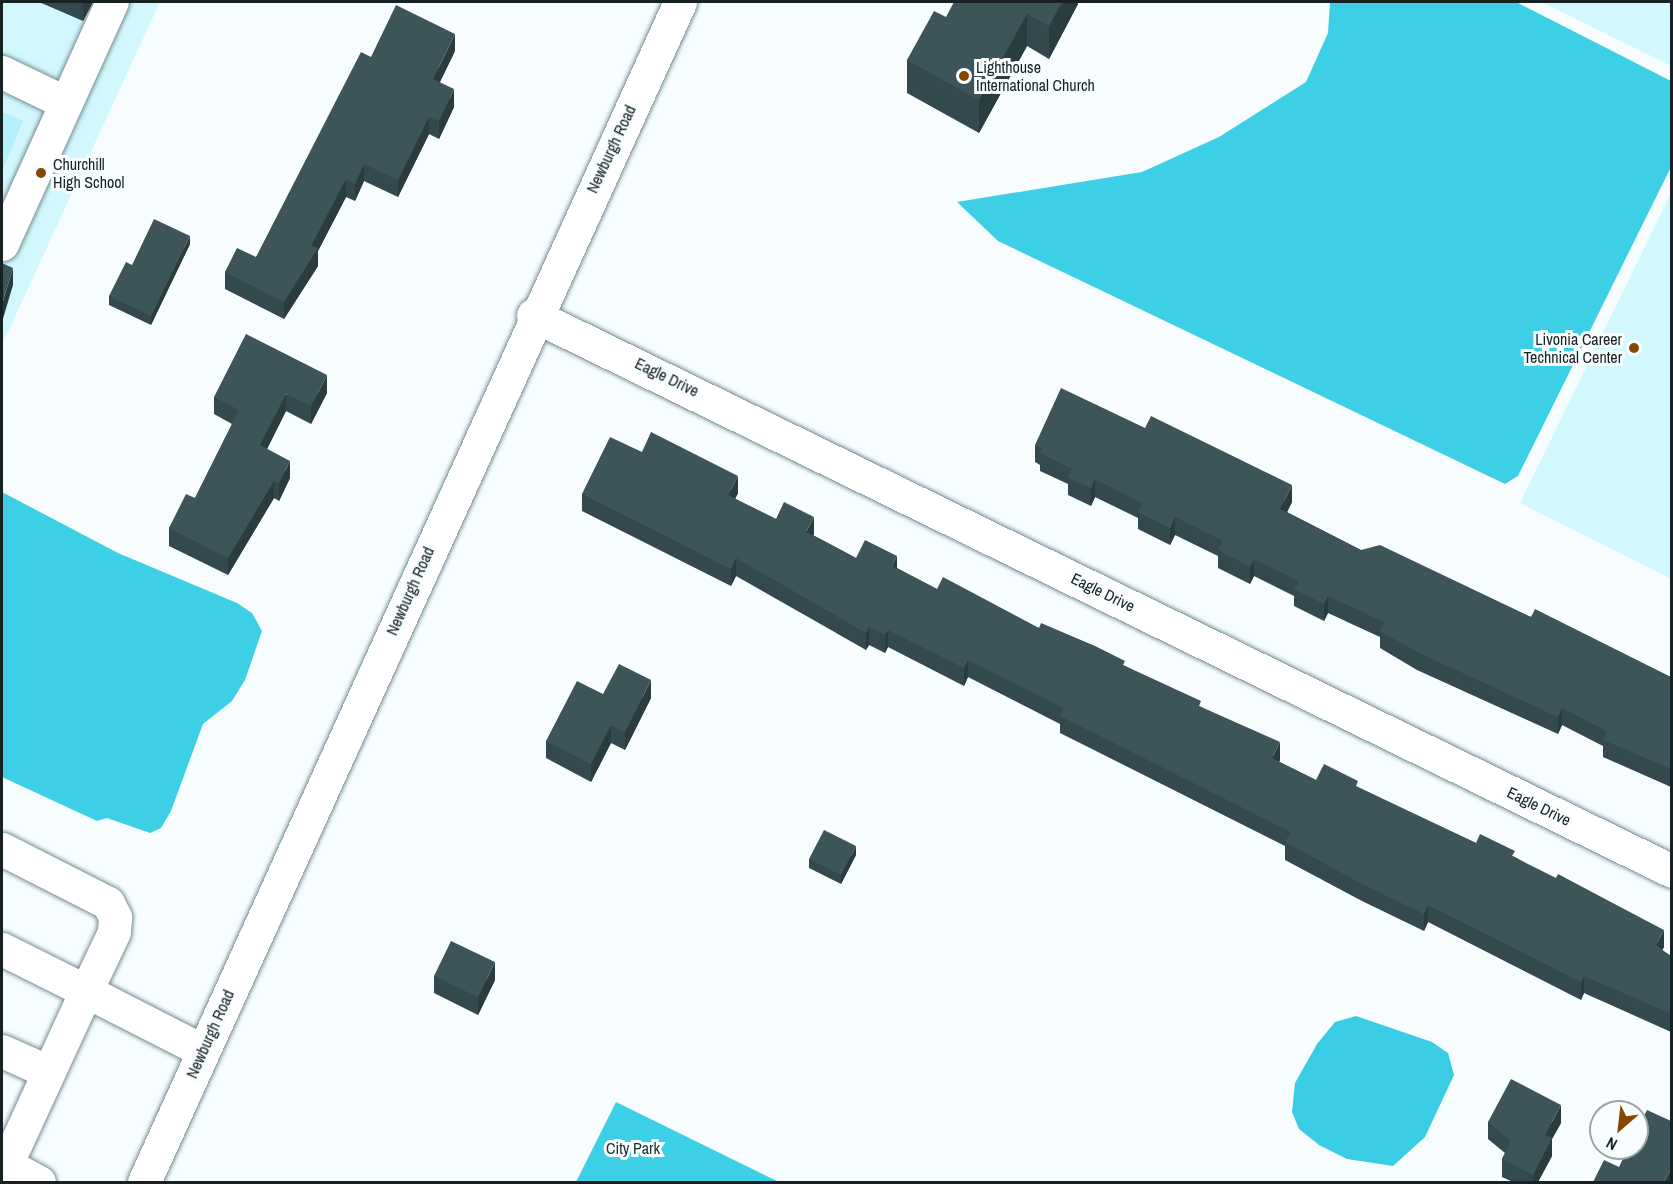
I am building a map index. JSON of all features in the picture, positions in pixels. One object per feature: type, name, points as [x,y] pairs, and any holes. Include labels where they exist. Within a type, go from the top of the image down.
[{"type":"main road","points":[[2,244],[112,2]]},
{"type":"main road","name":"Newburgh Road","points":[[144,1182],[533,315],[680,2]]},
{"type":"main road","points":[[2,72],[66,103]]},
{"type":"main road","name":"Eagle Drive","points":[[533,315],[1671,871]]},
{"type":"main road","points":[[2,849],[108,903],[115,916],[114,932],[4,1163],[39,1182]]},
{"type":"main road","points":[[2,949],[203,1051]]},
{"type":"main road","points":[[2,1051],[49,1072]]},
{"type":"shaded area","name":"Churchill High School","points":[[2,2],[160,2],[2,345]]},
{"type":"shaded area","points":[[1542,2],[1671,2],[1671,66]]},
{"type":"shaded area","points":[[2,112],[23,121],[2,171]]},
{"type":"shaded area","name":"Livonia Career Technical Center","points":[[1671,193],[1671,579],[1520,503]]},
{"type":"shaded area","points":[[1356,1016],[1432,1042],[1448,1053],[1454,1075],[1425,1137],[1393,1166],[1347,1159],[1319,1145],[1299,1129],[1292,1112],[1295,1083],[1317,1044],[1335,1022]]},
{"type":"green space","points":[[1330,2],[1516,2],[1671,81],[1671,167],[1518,476],[1505,484],[998,241],[957,202],[1142,172],[1219,137],[1306,82],[1328,33]]},
{"type":"green space","points":[[2,492],[118,553],[237,603],[252,613],[262,631],[245,680],[232,701],[203,724],[171,811],[161,828],[150,833],[107,818],[97,821],[2,777]]},
{"type":"green space","name":"City Park","points":[[616,1102],[779,1182],[576,1182]]},
{"type":"building","points":[[954,2],[1062,2],[1049,26],[1027,14],[979,100],[907,60],[934,11],[946,17]]},
{"type":"building","points":[[396,5],[455,34],[433,79],[454,89],[439,121],[429,117],[398,180],[364,164],[355,184],[346,179],[311,246],[318,248],[284,302],[225,272],[237,248],[256,257],[361,52],[371,57]]},
{"type":"building","points":[[154,219],[190,236],[151,316],[109,296],[126,262],[132,265]]},
{"type":"building","points":[[2,263],[13,268],[2,304]]},
{"type":"building","points":[[246,334],[327,375],[311,406],[286,394],[260,445],[290,461],[279,483],[274,481],[228,558],[169,528],[186,494],[195,498],[239,410],[214,397]]},
{"type":"building","points":[[1061,388],[1145,428],[1151,416],[1292,485],[1280,509],[1361,550],[1380,545],[1531,617],[1535,609],[1671,677],[1671,769],[1603,740],[1607,731],[1562,708],[1558,717],[1417,652],[1380,631],[1384,622],[1328,596],[1324,604],[1294,589],[1299,581],[1254,559],[1250,567],[1218,550],[1223,541],[1175,517],[1170,528],[1138,512],[1142,503],[1095,479],[1091,488],[1068,478],[1072,469],[1040,453],[1042,448],[1035,445]]},
{"type":"building","points":[[651,432],[738,476],[728,495],[776,519],[784,502],[814,517],[806,532],[856,558],[865,540],[897,556],[892,566],[937,589],[943,577],[1039,628],[1041,623],[1095,646],[1125,661],[1123,665],[1201,701],[1199,706],[1280,742],[1272,758],[1316,780],[1324,764],[1358,781],[1356,786],[1476,843],[1480,834],[1515,851],[1512,856],[1556,878],[1558,874],[1664,930],[1656,945],[1671,956],[1671,1014],[1584,976],[1581,982],[1428,905],[1424,914],[1362,884],[1285,842],[1291,832],[1060,716],[1064,708],[968,660],[964,668],[888,630],[885,635],[869,627],[866,633],[736,558],[731,569],[582,494],[610,437],[642,452]]},
{"type":"building","points":[[619,664],[651,680],[625,732],[611,725],[591,764],[546,741],[577,681],[603,694]]},
{"type":"building","points":[[824,830],[856,846],[841,875],[809,859]]},
{"type":"building","points":[[451,941],[495,962],[478,997],[434,976]]},
{"type":"building","points":[[1511,1079],[1561,1105],[1545,1135],[1552,1138],[1533,1175],[1502,1159],[1511,1141],[1488,1122]]},
{"type":"building","points":[[1649,1111],[1671,1121],[1671,1168],[1664,1182],[1593,1182],[1604,1160],[1619,1167],[1622,1160],[1649,1160]]},
{"type":"place","name":"Lighthouse International Church","points":[[964,76]]},
{"type":"place","name":"Churchill High School","points":[[41,173]]},
{"type":"place","name":"Livonia Career Technical Center","points":[[1634,348]]}]
